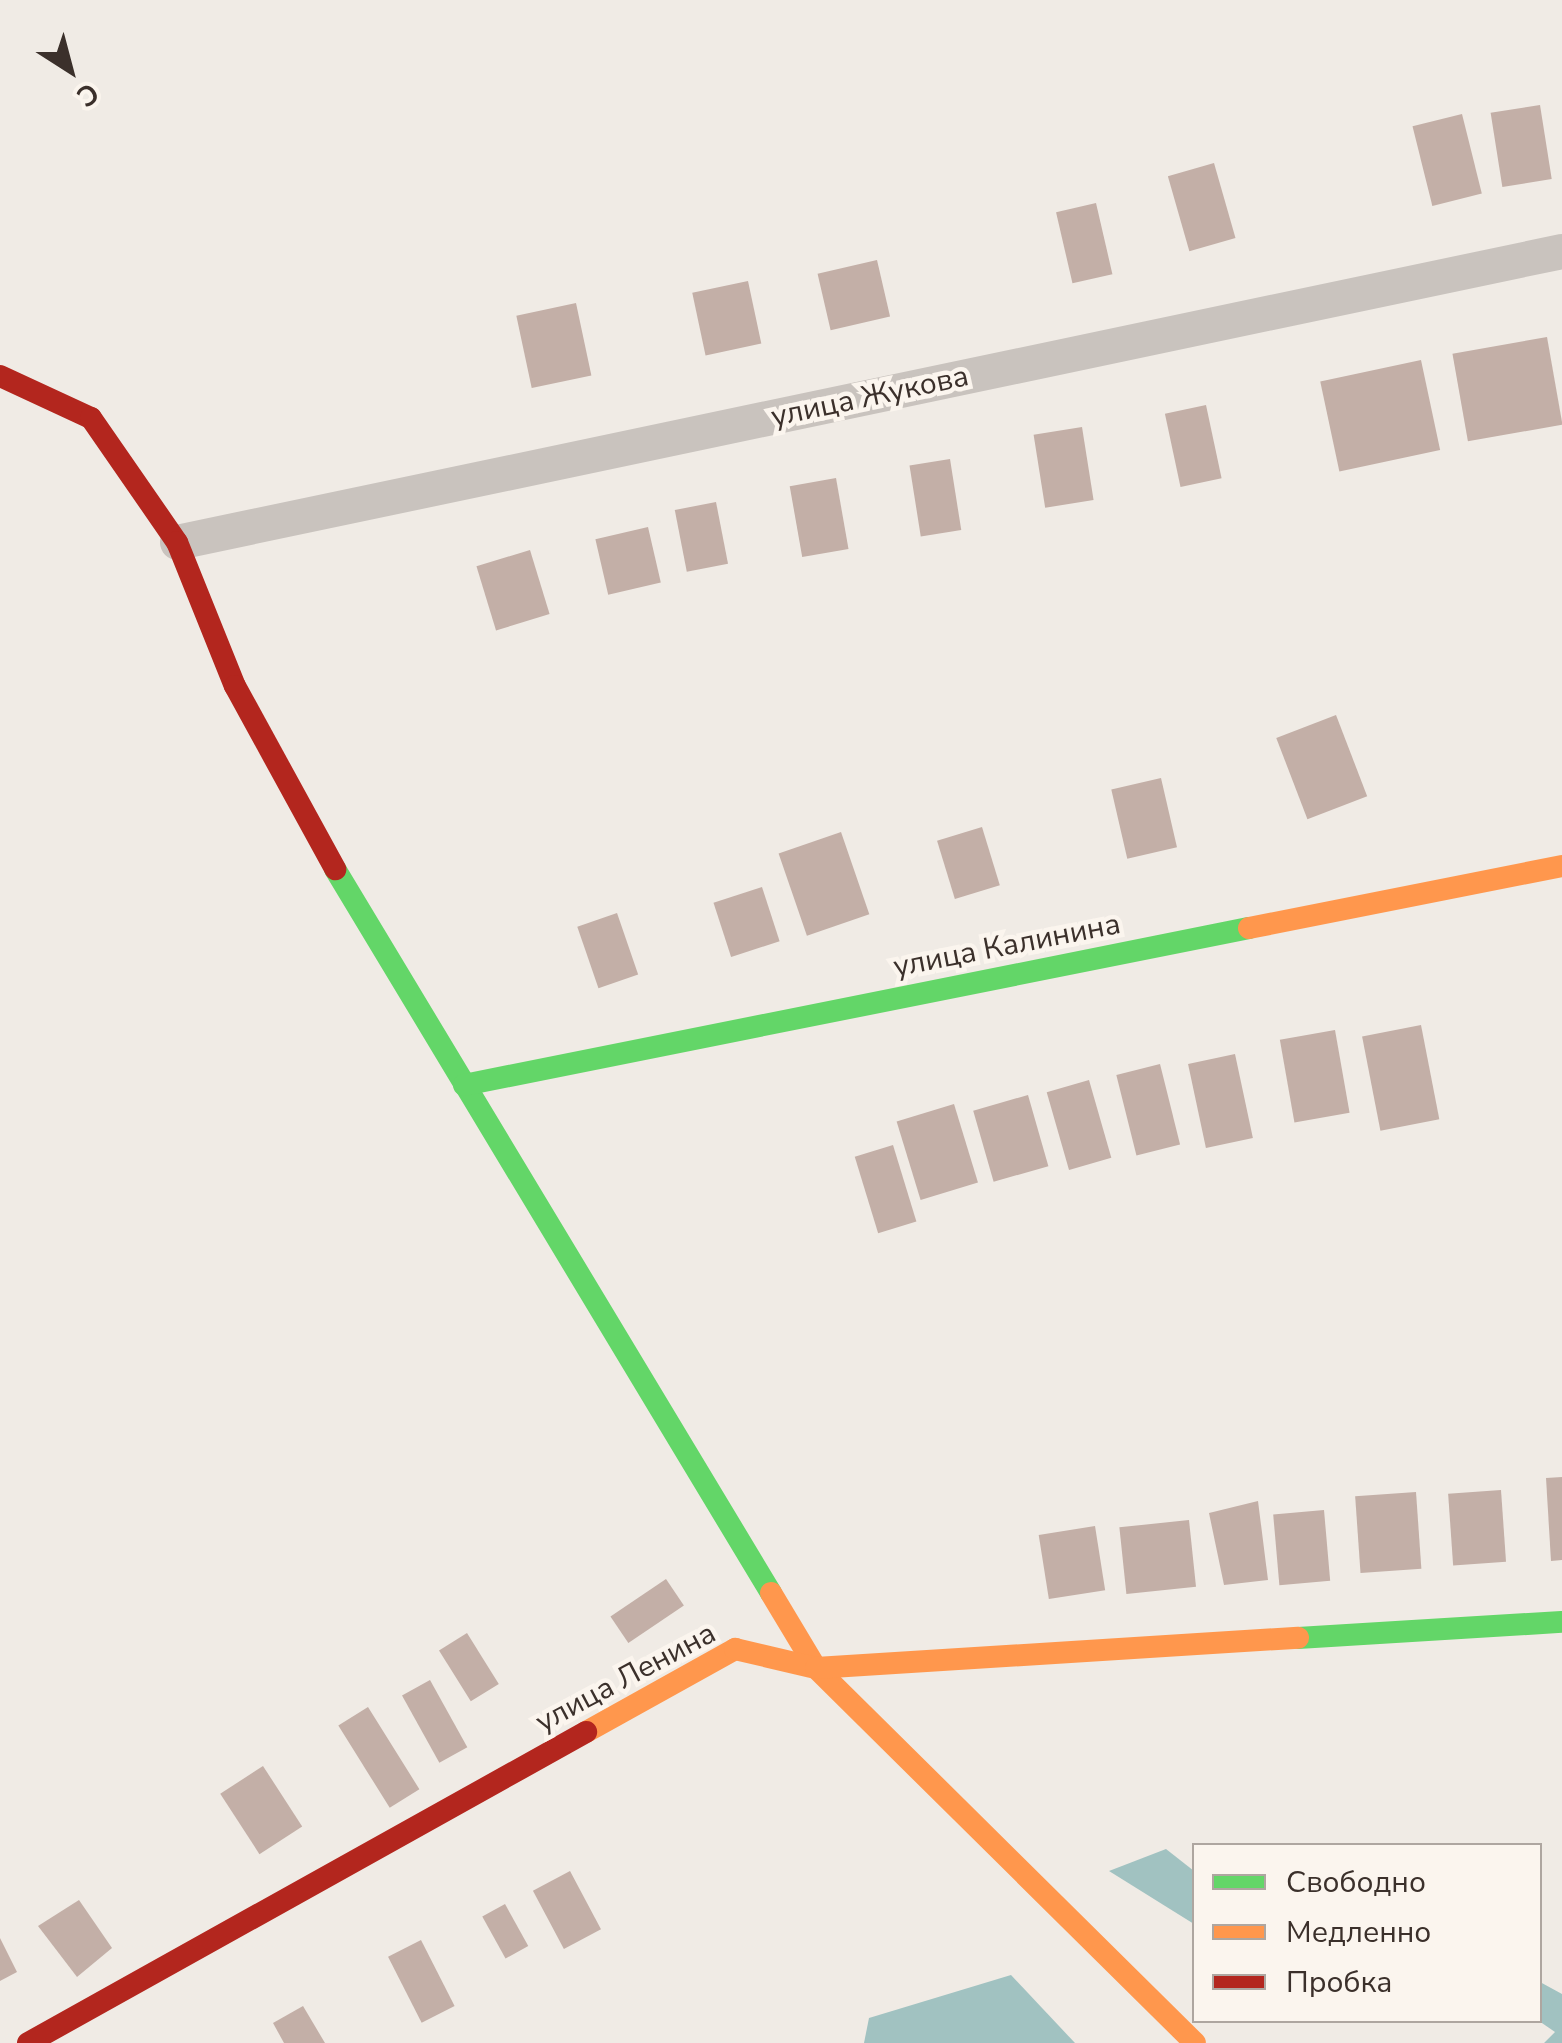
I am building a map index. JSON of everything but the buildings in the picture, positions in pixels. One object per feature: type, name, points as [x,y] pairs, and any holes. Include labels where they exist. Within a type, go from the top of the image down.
[{"type":"street","name":"улица Жукова","points":[[177,542],[1562,251]]},
{"type":"street","points":[[0,376],[91,418],[177,542],[235,686],[464,1085],[816,1668],[1195,2043]]},
{"type":"street","name":"улица Калинина","points":[[464,1085],[1562,866]]},
{"type":"street","name":"улица Ленина","points":[[28,2043],[735,1649],[816,1668],[1562,1622]]},
{"type":"water","points":[[1166,1849],[1192,1869],[1192,1923],[1109,1871]]},
{"type":"water","points":[[1011,1975],[1075,2043],[864,2043],[869,2018]]},
{"type":"water","points":[[1542,1983],[1562,1994],[1562,2043],[1544,2043],[1555,2032],[1542,2023]]},
{"type":"traffic: fast","points":[[335,869],[771,1593]]},
{"type":"traffic: fast","points":[[464,1085],[1249,928]]},
{"type":"traffic: fast","points":[[1298,1638],[1562,1622]]},
{"type":"traffic: slow","points":[[1249,928],[1562,866]]},
{"type":"traffic: slow","points":[[771,1593],[816,1668],[1195,2043]]},
{"type":"traffic: slow","points":[[586,1732],[735,1649],[816,1668],[1298,1638]]},
{"type":"traffic: jam","points":[[0,376],[91,418],[177,542],[235,686],[335,869]]},
{"type":"traffic: jam","points":[[28,2043],[586,1732]]}]
